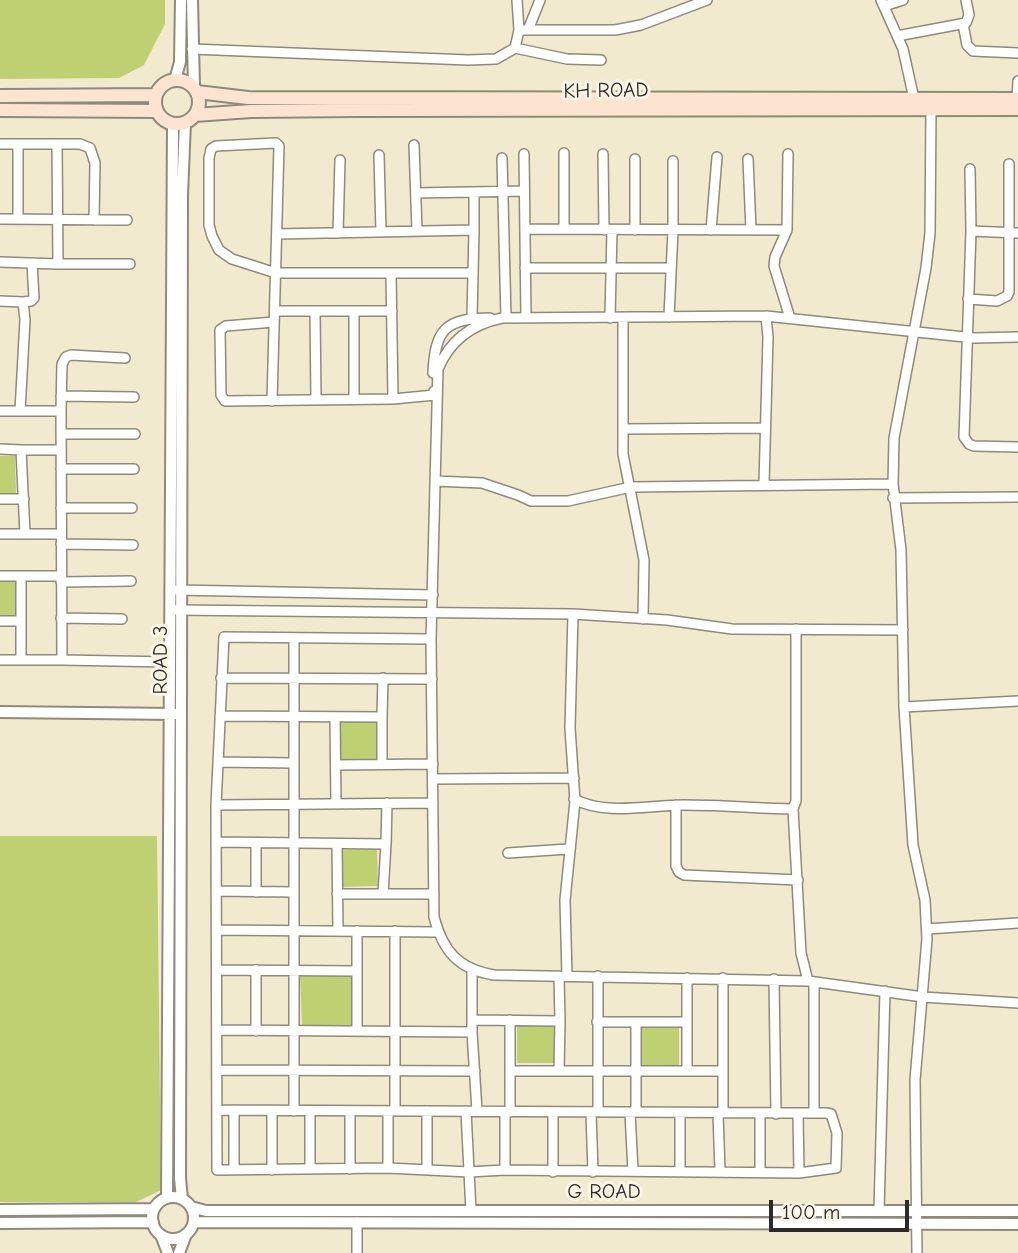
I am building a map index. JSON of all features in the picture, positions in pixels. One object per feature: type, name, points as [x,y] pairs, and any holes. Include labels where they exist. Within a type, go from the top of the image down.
[{"type":"main road","points":[[174,80],[184,81],[195,90],[198,107],[184,120],[161,117],[157,111],[156,95],[163,85],[174,80]]},
{"type":"main road","name":"KH ROAD","points":[[195,90],[248,98],[914,99],[931,104]]},
{"type":"main road","points":[[0,96],[156,95]]},
{"type":"main road","name":"KH ROAD","points":[[184,120],[251,111],[1018,102]]},
{"type":"main road","points":[[0,110],[157,111]]},
{"type":"street","points":[[174,80],[180,62],[181,0]]},
{"type":"street","points":[[192,0],[195,90]]},
{"type":"street","points":[[517,0],[524,30]]},
{"type":"street","points":[[192,49],[496,59],[515,48],[540,0]]},
{"type":"street","points":[[903,0],[882,3],[903,49],[914,99]]},
{"type":"street","points":[[897,36],[963,24],[969,15],[966,0]]},
{"type":"street","points":[[524,30],[615,30],[641,25],[701,1]]},
{"type":"street","points":[[963,24],[967,45],[973,51],[1018,53]]},
{"type":"street","points":[[515,48],[567,59],[601,60]]},
{"type":"street","points":[[1018,81],[1018,102]]},
{"type":"street","points":[[917,1253],[915,1080],[927,929],[925,900],[913,845],[904,707],[901,550],[893,484],[894,438],[926,268],[930,233],[931,104]]},
{"type":"street","name":"ROAD 3","points":[[167,1198],[175,714],[170,662],[177,590],[184,120]]},
{"type":"street","points":[[0,144],[80,144],[90,148],[95,163],[94,220]]},
{"type":"street","points":[[18,144],[18,219]]},
{"type":"street","points":[[57,144],[58,264]]},
{"type":"street","points":[[272,401],[274,322],[275,311],[276,273],[277,234],[278,144],[222,145],[211,149],[209,225],[219,250],[232,259],[276,273],[473,274]]},
{"type":"street","points":[[414,145],[417,231]]},
{"type":"street","points":[[564,153],[564,229]]},
{"type":"street","points":[[524,154],[526,318]]},
{"type":"street","points":[[603,154],[611,268],[610,318]]},
{"type":"street","points":[[379,155],[381,232]]},
{"type":"street","points":[[788,155],[787,230],[775,257],[774,266],[790,318]]},
{"type":"street","points":[[711,230],[717,157]]},
{"type":"street","points":[[502,158],[504,318]]},
{"type":"street","points":[[635,159],[635,230]]},
{"type":"street","points":[[748,159],[751,230]]},
{"type":"street","points":[[338,233],[340,160]]},
{"type":"street","points":[[669,317],[673,161]]},
{"type":"street","points":[[968,299],[997,301],[1007,296],[1013,233],[1009,164]]},
{"type":"street","points":[[970,169],[971,231],[965,441],[974,446],[1018,447]]},
{"type":"street","points":[[416,193],[524,191]]},
{"type":"street","points":[[472,318],[474,192]]},
{"type":"street","points":[[0,219],[127,220]]},
{"type":"street","points":[[525,229],[787,230]]},
{"type":"street","points":[[277,234],[474,230]]},
{"type":"street","points":[[971,231],[1013,233]]},
{"type":"street","points":[[0,262],[130,264]]},
{"type":"street","points":[[0,301],[23,302],[34,298],[32,263]]},
{"type":"street","points":[[525,268],[671,268]]},
{"type":"street","points":[[391,273],[393,399]]},
{"type":"street","points":[[20,411],[25,320],[23,302]]},
{"type":"street","points":[[275,311],[392,310]]},
{"type":"street","points":[[316,311],[316,400]]},
{"type":"street","points":[[354,311],[354,400]]},
{"type":"street","points":[[764,484],[768,337],[766,316]]},
{"type":"street","points":[[1018,337],[967,337],[766,316],[472,318],[447,327],[436,341],[433,375],[435,481],[432,613],[434,917],[438,932],[458,961],[472,970],[494,975],[774,979],[811,981],[923,997],[1018,1003]]},
{"type":"street","points":[[435,395],[438,369],[444,354],[455,341],[485,321],[504,318]]},
{"type":"street","points":[[623,318],[624,454],[644,560],[643,619]]},
{"type":"street","points":[[274,322],[226,326],[220,330],[223,399],[230,402],[354,400],[435,395]]},
{"type":"street","points":[[62,660],[62,364],[66,357],[71,355],[125,358]]},
{"type":"street","points":[[61,396],[134,397]]},
{"type":"street","points":[[0,411],[61,411]]},
{"type":"street","points":[[623,429],[765,428]]},
{"type":"street","points":[[61,434],[135,434]]},
{"type":"street","points":[[0,449],[61,450]]},
{"type":"street","points":[[22,450],[25,534]]},
{"type":"street","points":[[61,469],[134,468]]},
{"type":"street","points":[[435,481],[482,483],[531,501],[568,501],[631,487],[893,484]]},
{"type":"street","points":[[893,498],[1018,497]]},
{"type":"street","points":[[0,499],[24,499]]},
{"type":"street","points":[[61,508],[132,508]]},
{"type":"street","points":[[0,534],[133,545]]},
{"type":"street","points":[[0,576],[131,581]]},
{"type":"street","points":[[21,576],[21,660]]},
{"type":"street","points":[[177,590],[433,595]]},
{"type":"street","points":[[175,610],[573,614],[667,620],[732,629],[903,630]]},
{"type":"street","name":"ROAD 3","points":[[175,610],[182,1199]]},
{"type":"street","points":[[559,1071],[568,849],[575,799],[570,728],[573,614]]},
{"type":"street","points":[[61,618],[122,619]]},
{"type":"street","points":[[0,621],[21,621]]},
{"type":"street","points":[[796,629],[796,801],[793,809],[801,953],[811,981],[814,1113]]},
{"type":"street","points":[[217,1110],[831,1114],[836,1133],[836,1168],[799,1173],[505,1170],[469,1172],[388,1168],[217,1170],[216,805],[224,637],[432,639]]},
{"type":"street","points":[[294,639],[294,1111]]},
{"type":"street","points":[[0,660],[170,662]]},
{"type":"street","points":[[221,678],[432,678]]},
{"type":"street","points":[[382,765],[383,678]]},
{"type":"street","points":[[904,707],[1018,701]]},
{"type":"street","points":[[0,712],[175,714]]},
{"type":"street","points":[[220,716],[382,717]]},
{"type":"street","points":[[335,717],[336,804]]},
{"type":"street","points":[[218,762],[294,763]]},
{"type":"street","points":[[336,765],[433,764]]},
{"type":"street","points":[[433,779],[574,778]]},
{"type":"street","points":[[575,799],[585,805],[621,808],[676,805],[793,809]]},
{"type":"street","points":[[383,894],[387,803]]},
{"type":"street","points":[[216,805],[433,803]]},
{"type":"street","points":[[676,805],[676,866],[679,872],[684,875],[798,880]]},
{"type":"street","points":[[216,842],[386,844]]},
{"type":"street","points":[[256,843],[256,892]]},
{"type":"street","points":[[337,844],[338,931]]},
{"type":"street","points":[[508,853],[568,849]]},
{"type":"street","points":[[217,891],[294,892]]},
{"type":"street","points":[[337,894],[434,894]]},
{"type":"street","points":[[927,929],[1018,923]]},
{"type":"street","points":[[217,930],[438,932]]},
{"type":"street","points":[[357,931],[357,1031]]},
{"type":"street","points":[[388,1168],[396,1071],[395,931]]},
{"type":"street","points":[[218,970],[357,971]]},
{"type":"street","points":[[256,970],[256,1031]]},
{"type":"street","points":[[472,970],[472,1032],[477,1111]]},
{"type":"street","points":[[593,1172],[597,976]]},
{"type":"street","points":[[687,978],[687,1071]]},
{"type":"street","points":[[720,1171],[723,978]]},
{"type":"street","points":[[774,979],[776,1114]]},
{"type":"street","points":[[878,1211],[885,992]]},
{"type":"street","points":[[472,1020],[559,1021]]},
{"type":"street","points":[[505,1170],[510,1020]]},
{"type":"street","points":[[597,1021],[687,1022]]},
{"type":"street","points":[[633,1171],[636,1022]]},
{"type":"street","points":[[218,1030],[472,1032]]},
{"type":"street","points":[[217,1070],[475,1071]]},
{"type":"street","points":[[510,1071],[723,1071]]},
{"type":"street","points":[[234,1110],[234,1168]]},
{"type":"street","points":[[272,1111],[272,1170]]},
{"type":"street","points":[[310,1111],[310,1169]]},
{"type":"street","points":[[350,1111],[350,1169]]},
{"type":"street","points":[[427,1111],[427,1170]]},
{"type":"street","points":[[466,1111],[471,1211]]},
{"type":"street","points":[[680,1112],[680,1172]]},
{"type":"street","points":[[553,1172],[554,1113]]},
{"type":"street","points":[[760,1114],[761,1172]]},
{"type":"street","points":[[798,1114],[799,1173]]},
{"type":"street","points":[[0,1210],[154,1209],[167,1198],[182,1199],[191,1207],[194,1222],[179,1253]]},
{"type":"street","name":"G ROAD","points":[[191,1207],[206,1210],[1018,1211]]},
{"type":"street","points":[[154,1209],[153,1222],[168,1253]]},
{"type":"street","points":[[0,1223],[153,1222]]},
{"type":"street","name":"G ROAD","points":[[194,1222],[1018,1224]]},
{"type":"street","points":[[357,1253],[358,1222]]},
{"type":"street","points":[[161,1235],[174,1239],[186,1234]]},
{"type":"green space","points":[[0,0],[165,0],[165,24],[144,65],[119,78],[0,79]]},
{"type":"green space","points":[[0,456],[15,456],[16,493],[0,493]]},
{"type":"green space","points":[[0,579],[16,579],[17,616],[0,616]]},
{"type":"green space","points":[[340,722],[377,722],[378,759],[341,759]]},
{"type":"green space","points":[[0,836],[157,836],[161,1190],[136,1202],[0,1202]]},
{"type":"green space","points":[[377,849],[378,886],[341,887],[340,850]]},
{"type":"green space","points":[[351,975],[352,1025],[302,1026],[300,976]]},
{"type":"green space","points":[[517,1026],[554,1026],[555,1063],[517,1063]]},
{"type":"green space","points":[[641,1028],[679,1028],[679,1065],[642,1065]]}]
